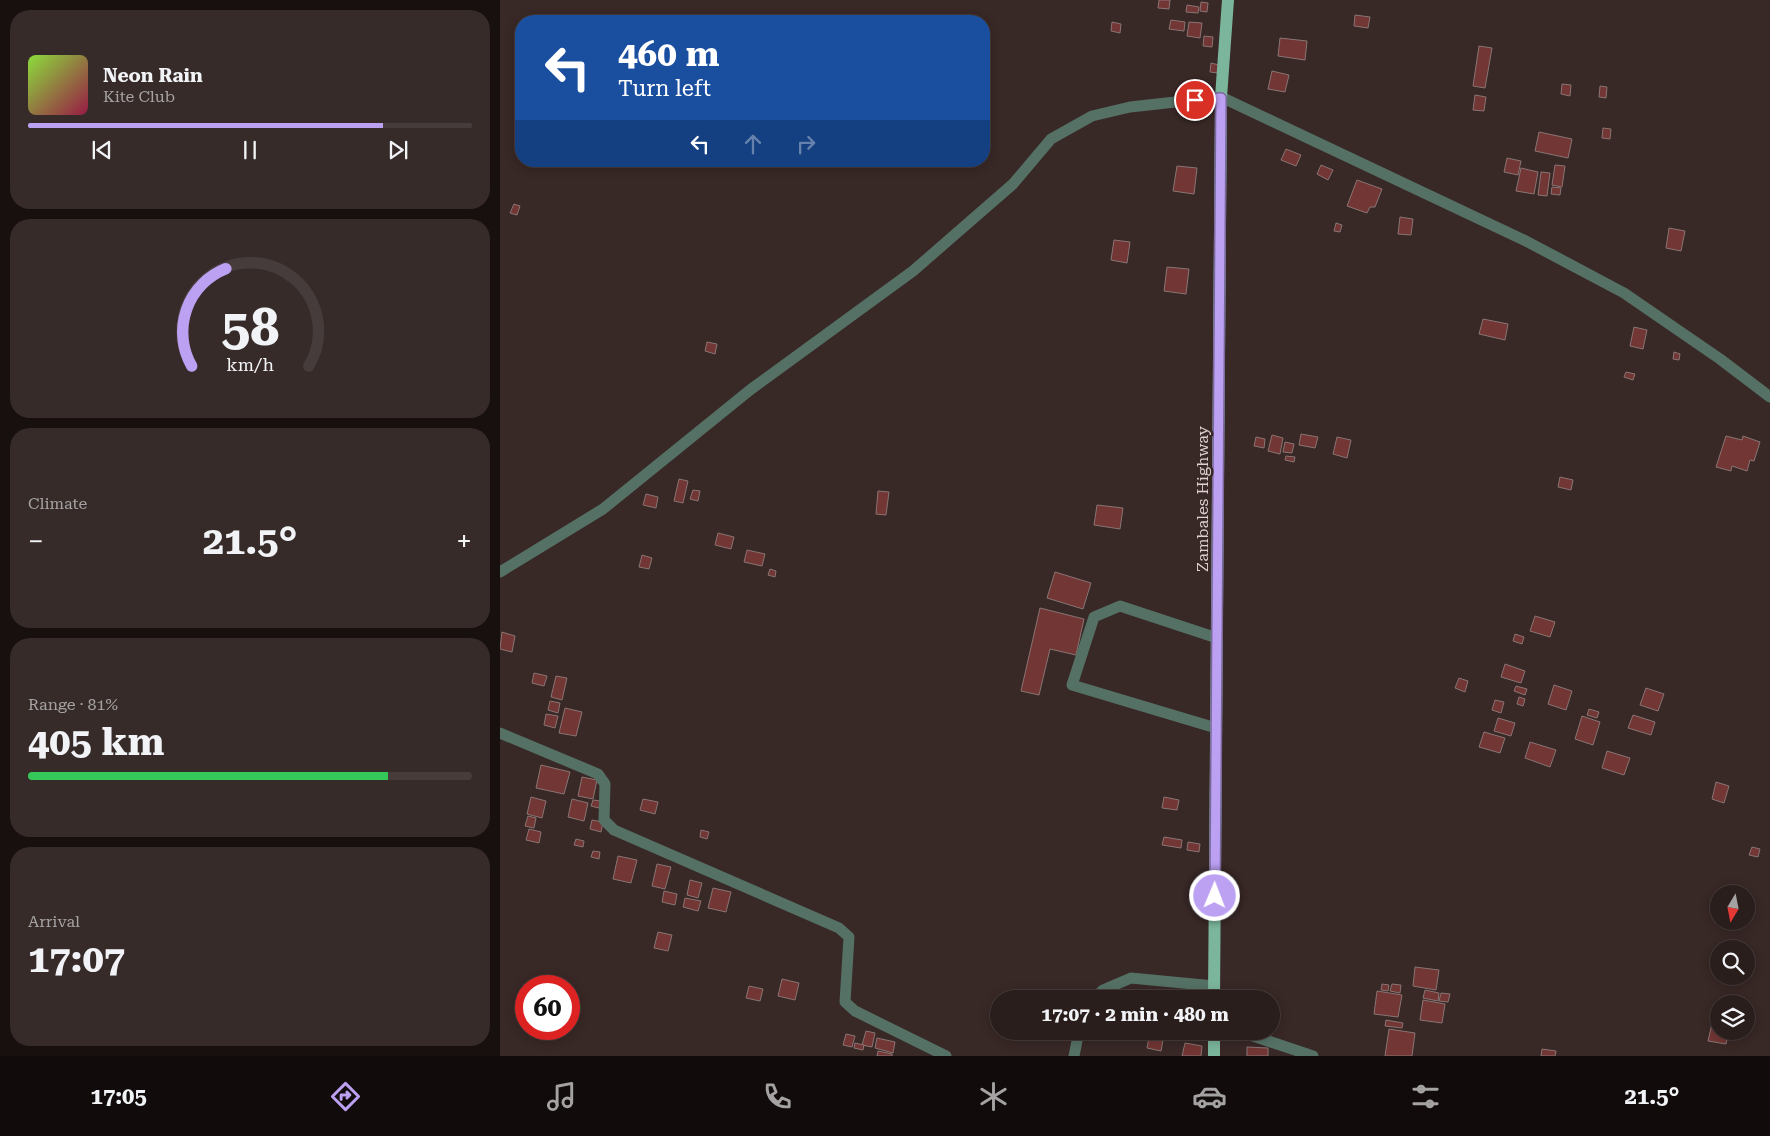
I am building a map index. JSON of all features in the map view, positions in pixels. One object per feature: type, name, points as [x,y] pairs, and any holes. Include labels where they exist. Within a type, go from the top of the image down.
[{"type":"main road","name":"Zambales Highway","points":[[1214,990],[1221,98],[1228,0]]},
{"type":"main road","points":[[1214,1040],[1214,1056]]},
{"type":"street","points":[[500,572],[603,509],[750,390],[913,271],[1013,184],[1051,139],[1092,116],[1130,107],[1221,98],[1526,242],[1624,293],[1720,359],[1770,397]]},
{"type":"street","points":[[1216,728],[1072,685],[1094,616],[1120,606],[1217,638]]},
{"type":"street","points":[[500,733],[598,774],[605,784],[604,820],[614,830],[839,928],[849,937],[844,1002],[855,1011],[946,1056]]},
{"type":"street","points":[[1103,990],[1130,978],[1202,990]]},
{"type":"street","points":[[1074,1056],[1077,1040]]},
{"type":"street","points":[[1265,1040],[1313,1056]]},
{"type":"building","points":[[1159,0],[1170,0],[1169,9],[1158,8]]},
{"type":"building","points":[[1201,2],[1208,3],[1207,12],[1200,11]]},
{"type":"building","points":[[1187,5],[1199,7],[1198,13],[1186,12]]},
{"type":"building","points":[[1355,15],[1370,17],[1368,28],[1354,26]]},
{"type":"building","points":[[1171,20],[1185,22],[1184,31],[1169,29]]},
{"type":"building","points":[[1112,22],[1121,24],[1120,33],[1111,31]]},
{"type":"building","points":[[1189,22],[1202,23],[1200,38],[1187,36]]},
{"type":"building","points":[[1204,36],[1213,37],[1212,47],[1203,46]]},
{"type":"building","points":[[1280,38],[1307,41],[1305,60],[1278,56]]},
{"type":"building","points":[[1479,46],[1492,48],[1485,88],[1473,86]]},
{"type":"building","points":[[1211,63],[1219,65],[1218,73],[1210,72]]},
{"type":"building","points":[[1272,71],[1289,75],[1285,92],[1268,89]]},
{"type":"building","points":[[1562,84],[1571,85],[1570,96],[1561,94]]},
{"type":"building","points":[[1600,86],[1607,87],[1606,98],[1599,97]]},
{"type":"building","points":[[1475,95],[1486,97],[1484,111],[1473,110]]},
{"type":"building","points":[[1603,128],[1611,129],[1610,139],[1602,138]]},
{"type":"building","points":[[1539,132],[1572,139],[1568,158],[1535,151]]},
{"type":"building","points":[[1286,149],[1301,155],[1296,166],[1281,160]]},
{"type":"building","points":[[1507,158],[1521,161],[1518,175],[1504,172]]},
{"type":"building","points":[[1321,165],[1333,170],[1328,180],[1317,174]]},
{"type":"building","points":[[1555,165],[1565,166],[1562,187],[1552,185]]},
{"type":"building","points":[[1177,166],[1197,168],[1194,194],[1173,191]]},
{"type":"building","points":[[1521,168],[1538,172],[1534,194],[1516,191]]},
{"type":"building","points":[[1541,172],[1550,173],[1547,196],[1538,195]]},
{"type":"building","points":[[1357,180],[1382,189],[1375,207],[1370,207],[1367,213],[1347,206]]},
{"type":"building","points":[[1552,187],[1561,188],[1560,195],[1551,194]]},
{"type":"building","points":[[514,204],[520,206],[517,215],[510,213]]},
{"type":"building","points":[[1400,217],[1413,219],[1411,235],[1398,234]]},
{"type":"building","points":[[1336,223],[1342,225],[1340,232],[1334,231]]},
{"type":"building","points":[[1669,228],[1685,231],[1681,251],[1666,248]]},
{"type":"building","points":[[1114,240],[1130,242],[1127,263],[1111,260]]},
{"type":"building","points":[[1167,267],[1189,269],[1186,294],[1164,291]]},
{"type":"building","points":[[1483,319],[1508,324],[1505,340],[1479,334]]},
{"type":"building","points":[[1634,327],[1647,330],[1643,349],[1630,346]]},
{"type":"building","points":[[707,342],[717,344],[715,354],[705,351]]},
{"type":"building","points":[[1674,352],[1680,354],[1679,360],[1673,359]]},
{"type":"building","points":[[1626,372],[1635,374],[1633,380],[1624,377]]},
{"type":"building","points":[[1301,434],[1318,437],[1315,448],[1299,445]]},
{"type":"building","points":[[1272,435],[1283,438],[1280,454],[1268,451]]},
{"type":"building","points":[[1726,436],[1742,440],[1743,436],[1760,442],[1754,461],[1750,460],[1747,471],[1732,466],[1731,471],[1716,467]]},
{"type":"building","points":[[1256,437],[1265,439],[1264,448],[1254,446]]},
{"type":"building","points":[[1337,437],[1351,440],[1347,458],[1333,454]]},
{"type":"building","points":[[1285,442],[1294,444],[1292,453],[1283,452]]},
{"type":"building","points":[[1286,456],[1295,457],[1294,462],[1285,460]]},
{"type":"building","points":[[1560,477],[1573,480],[1571,490],[1558,487]]},
{"type":"building","points":[[679,479],[688,481],[683,503],[674,501]]},
{"type":"building","points":[[693,490],[700,491],[698,501],[690,499]]},
{"type":"building","points":[[878,491],[889,492],[886,515],[876,514]]},
{"type":"building","points":[[646,494],[658,497],[656,508],[643,505]]},
{"type":"building","points":[[1097,505],[1123,508],[1120,529],[1094,525]]},
{"type":"building","points":[[718,533],[734,537],[731,549],[715,545]]},
{"type":"building","points":[[747,550],[765,554],[762,566],[744,562]]},
{"type":"building","points":[[642,555],[652,558],[649,569],[639,567]]},
{"type":"building","points":[[770,569],[776,571],[775,577],[768,575]]},
{"type":"building","points":[[1055,572],[1091,583],[1083,609],[1047,598]]},
{"type":"building","points":[[1040,608],[1084,619],[1076,655],[1050,649],[1039,695],[1021,691]]},
{"type":"building","points":[[1535,616],[1555,622],[1550,637],[1530,631]]},
{"type":"building","points":[[502,632],[515,636],[512,652],[500,649]]},
{"type":"building","points":[[1515,634],[1524,637],[1522,644],[1513,641]]},
{"type":"building","points":[[1505,664],[1525,671],[1521,683],[1501,677]]},
{"type":"building","points":[[534,673],[547,676],[544,686],[532,683]]},
{"type":"building","points":[[556,676],[567,678],[562,700],[551,697]]},
{"type":"building","points":[[1459,678],[1468,681],[1465,692],[1455,688]]},
{"type":"building","points":[[1554,685],[1572,691],[1566,710],[1548,704]]},
{"type":"building","points":[[1516,686],[1527,689],[1525,695],[1514,691]]},
{"type":"building","points":[[1646,688],[1664,694],[1658,711],[1640,705]]},
{"type":"building","points":[[1519,697],[1525,699],[1523,706],[1517,704]]},
{"type":"building","points":[[1495,700],[1504,702],[1501,713],[1492,710]]},
{"type":"building","points":[[550,701],[560,703],[558,713],[548,710]]},
{"type":"building","points":[[565,708],[582,712],[576,736],[559,733]]},
{"type":"building","points":[[1589,709],[1599,712],[1597,718],[1587,715]]},
{"type":"building","points":[[546,714],[558,716],[555,728],[544,725]]},
{"type":"building","points":[[1633,715],[1655,722],[1651,735],[1628,728]]},
{"type":"building","points":[[1582,716],[1600,722],[1593,745],[1575,739]]},
{"type":"building","points":[[1498,718],[1515,723],[1511,736],[1494,731]]},
{"type":"building","points":[[1484,732],[1505,738],[1500,753],[1479,747]]},
{"type":"building","points":[[1530,742],[1556,750],[1550,767],[1525,758]]},
{"type":"building","points":[[1607,751],[1630,758],[1624,775],[1602,768]]},
{"type":"building","points":[[541,765],[570,772],[564,794],[536,788]]},
{"type":"building","points":[[582,777],[597,780],[593,799],[578,796]]},
{"type":"building","points":[[1716,782],[1729,786],[1724,803],[1712,799]]},
{"type":"building","points":[[531,797],[546,801],[542,818],[527,814]]},
{"type":"building","points":[[1164,797],[1179,800],[1177,810],[1162,808]]},
{"type":"building","points":[[572,799],[588,803],[584,821],[568,817]]},
{"type":"building","points":[[643,799],[658,802],[655,814],[640,810]]},
{"type":"building","points":[[593,800],[601,801],[599,808],[591,806]]},
{"type":"building","points":[[528,816],[536,818],[534,828],[525,826]]},
{"type":"building","points":[[592,820],[603,822],[601,832],[590,829]]},
{"type":"building","points":[[529,829],[541,832],[539,843],[526,840]]},
{"type":"building","points":[[701,830],[709,832],[707,839],[700,837]]},
{"type":"building","points":[[1164,837],[1182,840],[1181,848],[1162,845]]},
{"type":"building","points":[[576,839],[584,841],[583,847],[574,845]]},
{"type":"building","points":[[1188,842],[1200,844],[1199,852],[1187,850]]},
{"type":"building","points":[[1752,847],[1760,849],[1758,857],[1749,855]]},
{"type":"building","points":[[593,851],[600,852],[599,859],[591,857]]},
{"type":"building","points":[[618,856],[637,860],[631,883],[613,879]]},
{"type":"building","points":[[657,864],[671,867],[665,889],[652,886]]},
{"type":"building","points":[[690,880],[702,883],[698,898],[687,895]]},
{"type":"building","points":[[713,888],[731,892],[726,912],[708,908]]},
{"type":"building","points":[[664,891],[677,894],[675,905],[662,902]]},
{"type":"building","points":[[685,898],[701,901],[698,911],[683,907]]},
{"type":"building","points":[[658,932],[672,935],[668,951],[654,948]]},
{"type":"building","points":[[1415,967],[1439,970],[1436,990],[1413,986]]},
{"type":"building","points":[[782,979],[799,983],[795,1000],[778,996]]},
{"type":"building","points":[[1382,984],[1389,985],[1388,991],[1381,990]]},
{"type":"building","points":[[1392,984],[1401,985],[1400,993],[1390,991]]},
{"type":"building","points":[[749,986],[763,989],[760,1001],[746,998]]},
{"type":"building","points":[[1425,990],[1439,993],[1438,1001],[1423,998]]},
{"type":"building","points":[[1377,991],[1402,995],[1398,1017],[1374,1014]]},
{"type":"building","points":[[1441,993],[1450,994],[1448,1002],[1439,1001]]},
{"type":"building","points":[[1423,1000],[1445,1004],[1442,1023],[1420,1020]]},
{"type":"building","points":[[1386,1020],[1403,1023],[1402,1028],[1385,1026]]},
{"type":"building","points":[[1389,1029],[1415,1033],[1412,1056],[1385,1056]]},
{"type":"building","points":[[866,1031],[875,1033],[872,1047],[862,1045]]},
{"type":"building","points":[[1710,1032],[1710,1040],[1727,1040],[1726,1044],[1708,1041]]},
{"type":"building","points":[[846,1034],[855,1036],[852,1047],[843,1045]]},
{"type":"building","points":[[877,1038],[895,1042],[893,1053],[875,1048]]},
{"type":"building","points":[[1148,1040],[1163,1040],[1161,1051],[1147,1048]]},
{"type":"building","points":[[855,1043],[864,1045],[863,1050],[854,1048]]},
{"type":"building","points":[[1185,1043],[1202,1046],[1201,1056],[1182,1056]]},
{"type":"building","points":[[1247,1047],[1268,1048],[1268,1056],[1247,1056]]},
{"type":"building","points":[[1542,1049],[1556,1051],[1555,1056],[1541,1056]]},
{"type":"building","points":[[878,1051],[892,1054],[892,1056],[877,1056]]},
{"type":"route","points":[[1195,100],[1221,98],[1215,896]]}]
